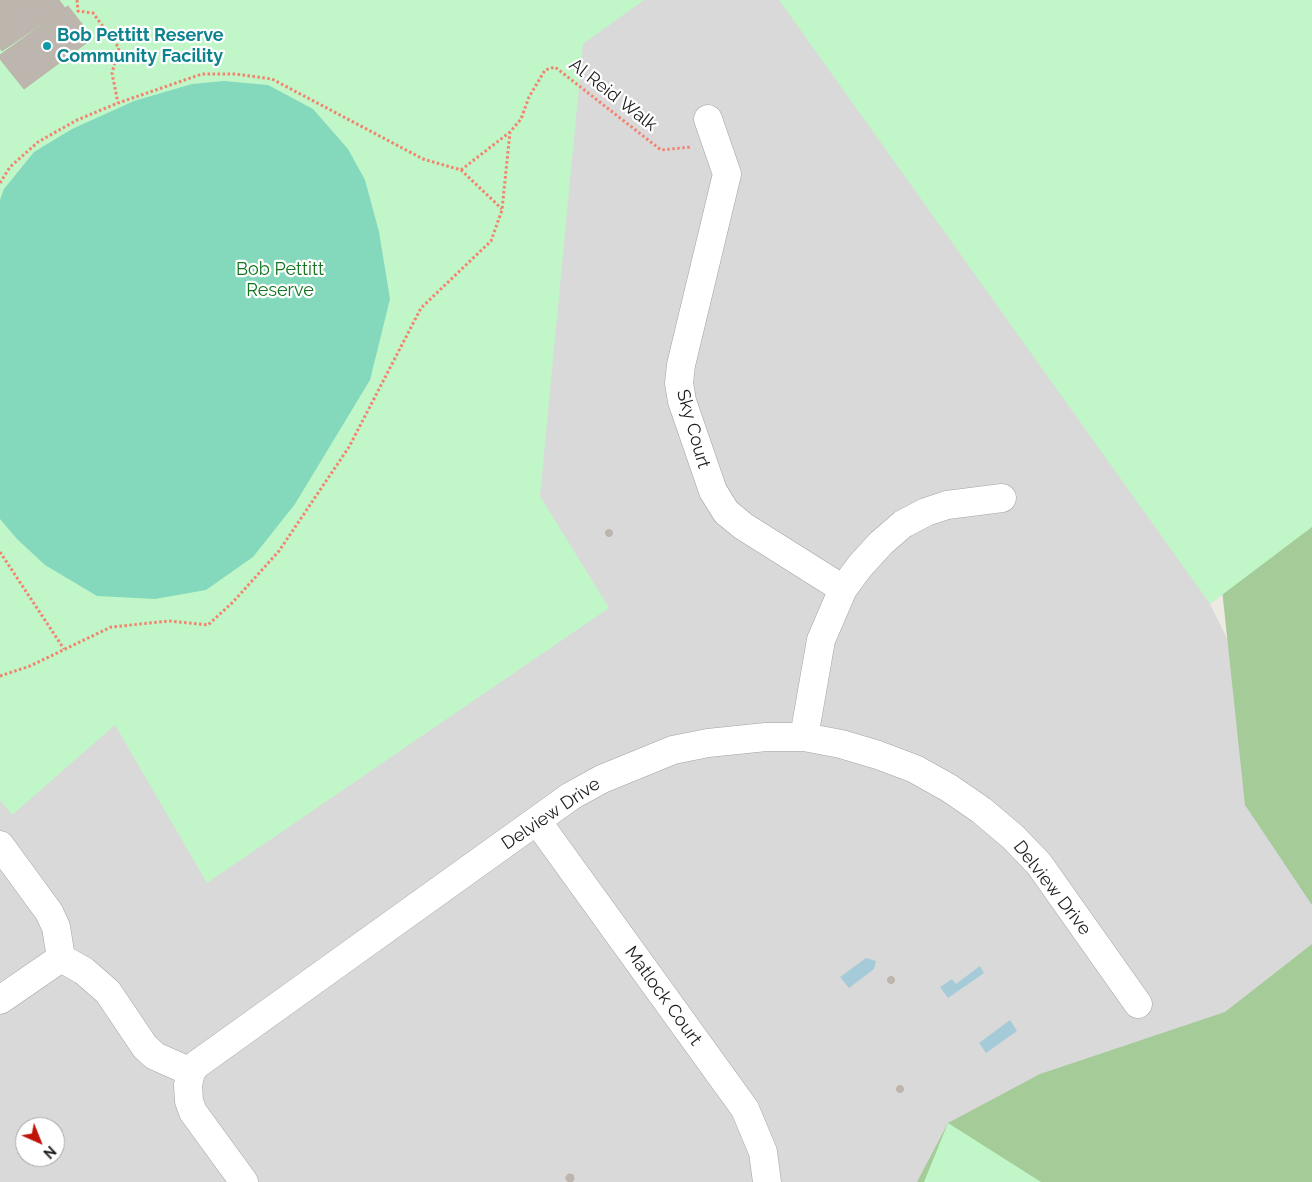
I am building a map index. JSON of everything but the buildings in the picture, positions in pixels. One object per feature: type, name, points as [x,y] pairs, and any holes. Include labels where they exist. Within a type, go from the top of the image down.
[{"type":"street","name":"Sky Court","points":[[708,119],[727,174],[681,365],[679,383],[682,401],[713,491],[726,512],[743,526],[843,589]]},
{"type":"street","points":[[804,737],[821,640],[843,589],[881,544],[903,524],[926,512],[947,505],[1002,498]]},
{"type":"street","name":"Delview Drive","points":[[190,1072],[196,1065],[571,796],[602,779],[673,750],[736,739],[804,737],[841,744],[915,769],[949,788],[981,810],[1013,837],[1039,864],[1138,1004]]},
{"type":"street","name":"Matlock Court","points":[[537,821],[745,1110],[762,1152],[767,1182]]},
{"type":"street","points":[[0,845],[49,912],[56,927],[62,958],[84,971],[108,992],[145,1047],[156,1056],[190,1072],[188,1085],[189,1101],[193,1112],[244,1182]]},
{"type":"street","points":[[0,1000],[62,958]]},
{"type":"path","points":[[77,0],[78,10],[94,13],[119,48],[112,73],[118,103]]},
{"type":"path","name":"Al Reid Walk","points":[[510,132],[521,119],[529,97],[545,70],[555,67],[661,150],[716,144]]},
{"type":"path","points":[[0,184],[10,167],[38,142],[77,120],[118,103],[202,74],[272,79],[423,159],[461,170],[502,210]]},
{"type":"path","points":[[461,170],[510,132]]},
{"type":"path","points":[[0,676],[30,666],[111,627],[170,621],[208,625],[233,602],[279,551],[349,447],[421,308],[491,241],[502,210],[510,132]]},
{"type":"path","points":[[0,552],[64,649]]},
{"type":"shaded area","points":[[0,0],[1312,0],[1312,527],[1210,604],[1312,810],[1312,1011],[1141,1182],[0,1182]]},
{"type":"green space","name":"Bob Pettitt Reserve","points":[[0,0],[644,0],[583,44],[540,496],[609,608],[207,883],[115,725],[12,815],[0,800]]},
{"type":"green space","points":[[779,0],[1312,0],[1312,527],[1210,604]]},
{"type":"green space","points":[[224,81],[268,85],[313,109],[348,149],[365,180],[379,232],[390,299],[370,380],[295,504],[253,557],[206,590],[155,599],[97,596],[45,565],[17,539],[0,519],[0,200],[4,189],[34,152],[72,129],[134,101],[192,84]]},
{"type":"green space","points":[[1312,491],[1312,905],[1245,805],[1221,580]]},
{"type":"green space","points":[[1312,944],[1312,1182],[917,1182],[948,1123],[1040,1074],[1225,1012]]},
{"type":"green space","points":[[948,1123],[1041,1182],[924,1182]]},
{"type":"water","points":[[866,958],[876,961],[874,969],[849,988],[840,977]]},
{"type":"water","points":[[980,966],[984,973],[948,998],[940,987],[952,979],[956,984]]},
{"type":"water","points":[[1010,1020],[1017,1031],[986,1053],[979,1043]]},
{"type":"place","name":"Bob Pettitt Reserve Community Facility","points":[[47,46]]}]
